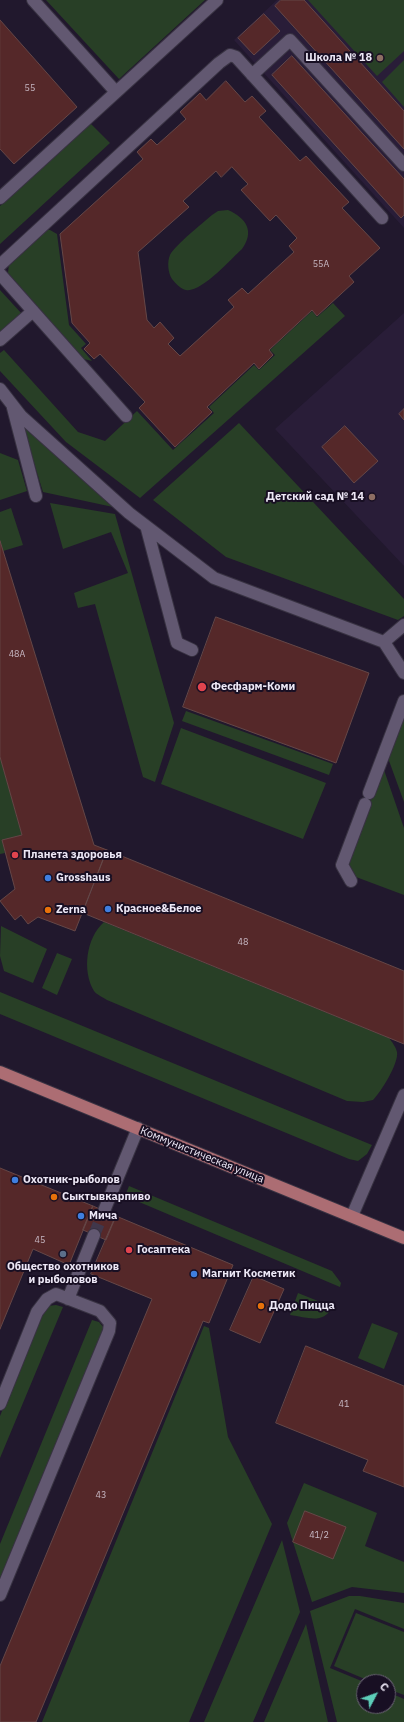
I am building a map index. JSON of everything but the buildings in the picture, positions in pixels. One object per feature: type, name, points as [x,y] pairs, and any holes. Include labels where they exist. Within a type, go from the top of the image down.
[{"type":"main road","name":"Коммунистическая улица","points":[[0,1072],[404,1238]]},
{"type":"lane","points":[[33,0],[116,92]]},
{"type":"lane","points":[[0,198],[217,0]]},
{"type":"lane","points":[[252,75],[290,40],[404,166]]},
{"type":"lane","points":[[0,265],[223,59],[230,55],[236,57],[382,218]]},
{"type":"lane","points":[[0,274],[126,416]]},
{"type":"lane","points":[[0,340],[33,310]]},
{"type":"lane","points":[[0,389],[22,416],[147,529],[214,578],[384,642],[404,673]]},
{"type":"lane","points":[[13,405],[36,496]]},
{"type":"lane","points":[[147,529],[177,643],[192,650]]},
{"type":"lane","points":[[384,642],[404,625]]},
{"type":"lane","points":[[351,881],[342,865],[404,701]]},
{"type":"lane","points":[[352,1216],[404,1096]]},
{"type":"lane","points":[[104,1211],[138,1128]]},
{"type":"lane","points":[[68,1299],[94,1235]]},
{"type":"lane","points":[[0,1404],[37,1312],[47,1299],[56,1294],[100,1311],[110,1323],[109,1331],[0,1595]]},
{"type":"shaded area","points":[[277,0],[404,0],[404,228],[234,40]]},
{"type":"shaded area","name":"Детский сад № 14","points":[[404,313],[404,566],[275,429]]},
{"type":"green space","points":[[46,0],[205,0],[119,79]]},
{"type":"green space","name":"Школа № 18","points":[[308,0],[404,0],[404,51],[377,76]]},
{"type":"green space","points":[[404,60],[404,107],[382,82]]},
{"type":"green space","points":[[90,123],[110,143],[0,244],[0,206]]},
{"type":"green space","points":[[228,210],[240,217],[247,226],[248,236],[242,249],[200,286],[192,290],[186,290],[178,286],[171,277],[168,264],[173,250],[212,215],[218,211]]},
{"type":"green space","points":[[46,230],[50,230],[57,234],[69,325],[86,344],[81,348],[92,361],[84,359],[8,273],[9,263]]},
{"type":"green space","points":[[0,290],[22,314],[0,334]]},
{"type":"green space","points":[[333,303],[345,316],[140,498],[66,442],[0,371],[0,353],[4,350],[78,432],[105,441],[137,411],[173,450],[214,413],[209,407],[254,365],[259,370],[275,355],[270,350],[312,311],[317,317]]},
{"type":"green space","points":[[239,423],[404,599],[404,616],[398,620],[226,557],[153,500]]},
{"type":"green space","points":[[22,424],[113,507],[43,492]]},
{"type":"green space","points":[[0,453],[18,460],[27,491],[0,500]]},
{"type":"green space","points":[[50,503],[115,514],[174,723],[155,782],[143,777],[95,604],[78,608],[74,593],[128,573],[111,532],[63,549]]},
{"type":"green space","points":[[11,508],[23,545],[3,551],[0,541],[0,512]]},
{"type":"green space","points":[[186,711],[333,764],[329,775],[182,721]]},
{"type":"green space","points":[[404,713],[404,802],[388,758]]},
{"type":"green space","points":[[181,728],[326,783],[303,839],[161,784]]},
{"type":"green space","points":[[0,757],[22,835],[2,840],[5,853],[0,854]]},
{"type":"green space","points":[[383,767],[404,828],[404,895],[356,877],[348,862]]},
{"type":"green space","points":[[104,922],[389,1038],[395,1046],[397,1057],[389,1077],[373,1100],[363,1102],[347,1101],[107,1000],[94,991],[90,983],[87,965],[93,937]]},
{"type":"green space","points":[[1,926],[47,949],[33,983],[4,971],[0,956]]},
{"type":"green space","points":[[57,953],[72,959],[57,995],[42,988]]},
{"type":"green space","points":[[0,992],[372,1145],[367,1154],[358,1161],[349,1159],[0,1014]]},
{"type":"green space","points":[[129,1186],[332,1271],[341,1283],[340,1287],[125,1196]]},
{"type":"green space","points":[[298,1293],[333,1307],[329,1313],[319,1318],[290,1315]]},
{"type":"green space","points":[[56,1305],[63,1307],[0,1458],[0,1416],[41,1315],[48,1306]]},
{"type":"green space","points":[[92,1320],[99,1322],[104,1328],[0,1581],[0,1544]]},
{"type":"green space","points":[[372,1323],[398,1333],[384,1369],[358,1358]]},
{"type":"green space","points":[[204,1326],[209,1328],[228,1437],[272,1524],[189,1722],[42,1722]]},
{"type":"green space","points":[[304,1483],[377,1513],[365,1546],[404,1562],[404,1593],[352,1587],[312,1602],[287,1523]]},
{"type":"green space","points":[[282,1540],[300,1612],[253,1722],[204,1722]]},
{"type":"green space","points":[[349,1596],[360,1596],[404,1603],[404,1629],[355,1609],[330,1668],[356,1679],[356,1714],[396,1714],[396,1696],[404,1699],[404,1722],[337,1722],[310,1611]]},
{"type":"green space","points":[[356,1613],[404,1632],[404,1695],[396,1692],[396,1674],[356,1674],[356,1675],[334,1666]]},
{"type":"green space","points":[[306,1624],[328,1722],[264,1722]]},
{"type":"tunnel","points":[[94,1235],[104,1211]]},
{"type":"place","name":"Школа № 18","points":[[380,58]]},
{"type":"place","name":"Детский сад № 14","points":[[372,497]]},
{"type":"place","name":"Фесфарм-Коми","points":[[202,687]]},
{"type":"place","name":"Планета здоровья","points":[[15,855]]},
{"type":"place","name":"Grosshaus","points":[[48,878]]},
{"type":"place","name":"Красное&Белое","points":[[108,909]]},
{"type":"place","name":"Zerna","points":[[48,910]]},
{"type":"place","name":"Охотник-рыболов","points":[[15,1180]]},
{"type":"place","name":"Сыктывкарпиво","points":[[54,1197]]},
{"type":"place","name":"Мича","points":[[81,1216]]},
{"type":"place","name":"Госаптека","points":[[129,1250]]},
{"type":"place","name":"Общество охотников и рыболовов","points":[[63,1254]]},
{"type":"place","name":"Магнит Косметик","points":[[194,1274]]},
{"type":"place","name":"Додо Пицца","points":[[261,1306]]}]
